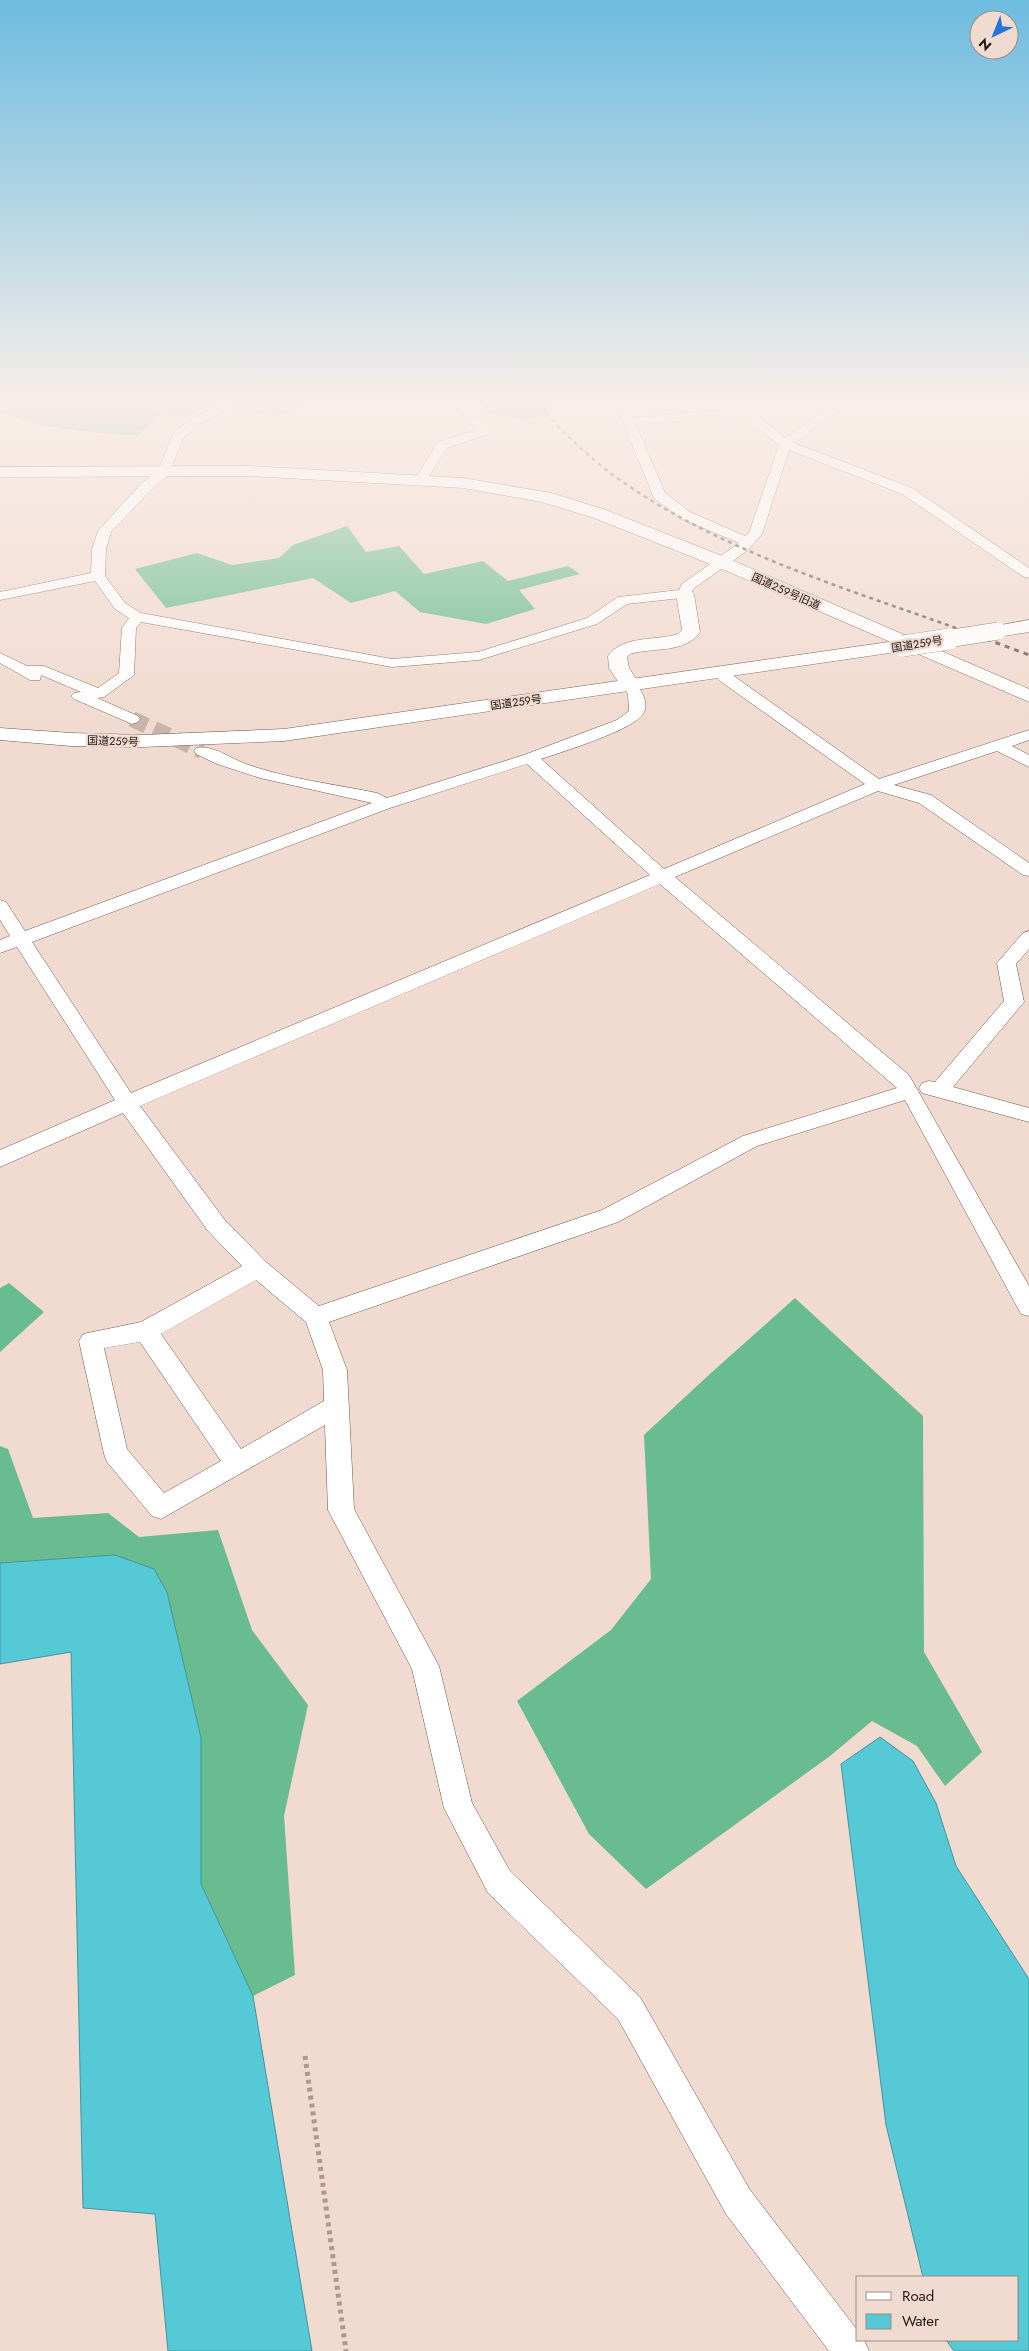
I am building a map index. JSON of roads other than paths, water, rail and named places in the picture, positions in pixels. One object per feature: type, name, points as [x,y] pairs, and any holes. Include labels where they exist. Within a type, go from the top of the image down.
[{"type":"main road","name":"国道259号旧道","points":[[593,512],[721,562],[1029,696]]},
{"type":"main road","points":[[630,685],[617,664],[618,657],[623,651],[632,646],[672,643],[688,635],[692,630],[692,625],[687,614],[685,594]]},
{"type":"main road","name":"国道259号","points":[[0,734],[47,739],[212,741],[284,735],[903,646],[1029,626]]},
{"type":"street","points":[[123,512],[105,531],[99,549],[98,576],[120,606],[137,617],[392,663],[479,656],[592,621],[623,600],[685,594],[687,587],[755,534],[762,512]]},
{"type":"street","points":[[681,512],[747,542]]},
{"type":"street","points":[[937,512],[1029,574]]},
{"type":"street","points":[[0,596],[98,576]]},
{"type":"street","points":[[23,671],[39,669],[99,694],[126,675],[129,628],[137,617]]},
{"type":"street","points":[[0,657],[23,671],[132,719]]},
{"type":"street","points":[[719,672],[877,785],[925,799],[1029,871]]},
{"type":"street","points":[[0,947],[384,804],[530,758],[623,723],[637,712],[636,694],[630,685]]},
{"type":"street","points":[[0,1159],[127,1103],[877,785],[1029,735]]},
{"type":"street","points":[[1000,746],[1029,762]]},
{"type":"street","points":[[202,751],[233,765],[378,798],[384,804]]},
{"type":"street","points":[[530,758],[662,876],[906,1086],[1029,1307]]},
{"type":"street","points":[[0,906],[127,1103],[216,1225],[258,1268],[316,1317],[335,1370],[335,1406],[341,1510],[425,1666],[459,1808],[499,1882],[629,2008],[738,2202],[851,2351]]},
{"type":"street","points":[[939,1091],[1014,1002],[1006,962],[1029,937]]},
{"type":"street","points":[[316,1317],[610,1216],[750,1141],[906,1086],[939,1091],[1029,1115]]},
{"type":"street","points":[[258,1268],[146,1331],[91,1341],[116,1454],[162,1508],[335,1406]]},
{"type":"street","points":[[146,1331],[237,1464]]},
{"type":"water","points":[[115,1555],[154,1569],[167,1592],[201,1738],[201,1884],[253,1996],[312,2351],[168,2351],[155,2214],[83,2208],[71,1652],[0,1664],[0,1563]]},
{"type":"water","points":[[880,1737],[913,1761],[936,1803],[956,1866],[1029,1979],[1029,2351],[954,2351],[947,2341],[1019,2341],[1019,2276],[923,2276],[886,2125],[841,1764]]},
{"type":"tunnel","points":[[132,719],[202,751]]},
{"type":"railway","points":[[671,512],[697,527],[744,549],[793,569],[989,640]]},
{"type":"railway","points":[[986,639],[1029,655]]}]
